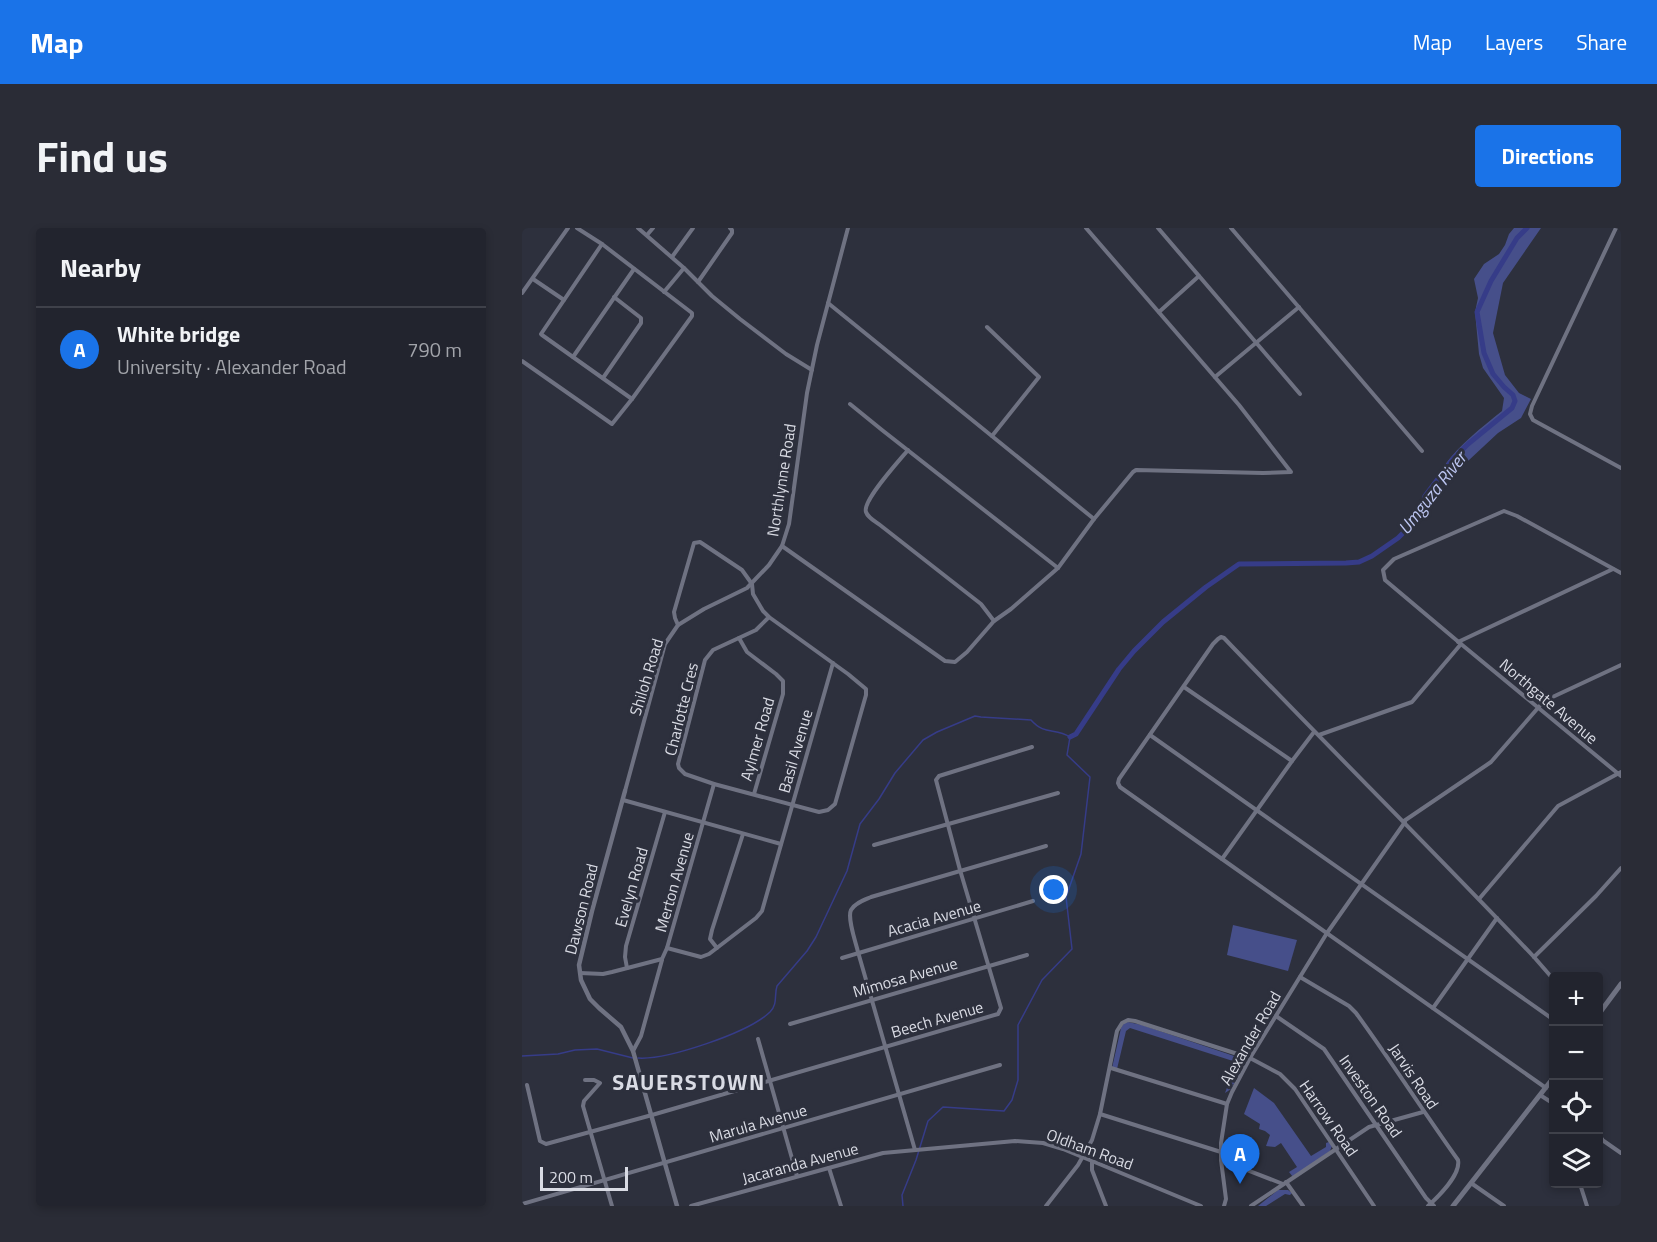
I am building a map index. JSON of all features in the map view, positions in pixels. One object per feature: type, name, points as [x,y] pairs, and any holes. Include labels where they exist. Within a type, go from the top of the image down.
[{"type":"main road","points":[[1603,1009],[1621,984]]},
{"type":"main road","points":[[1455,1206],[1552,1080]]},
{"type":"street","points":[[522,293],[568,228]]},
{"type":"street","points":[[522,361],[613,423],[692,316],[692,313],[602,244],[577,228]]},
{"type":"street","points":[[638,228],[740,319],[786,354],[812,370],[848,228]]},
{"type":"street","points":[[647,235],[653,228]]},
{"type":"street","points":[[672,257],[693,228]]},
{"type":"street","points":[[699,282],[732,233],[730,228]]},
{"type":"street","points":[[782,546],[945,661],[955,662],[962,658],[994,621],[1058,568],[1132,472],[1136,470],[1292,472],[1215,377],[1086,228]]},
{"type":"street","points":[[1158,228],[1300,394]]},
{"type":"street","points":[[1231,228],[1422,451]]},
{"type":"street","points":[[1616,228],[1530,414],[1533,420],[1621,468]]},
{"type":"street","points":[[602,244],[541,334],[632,399]]},
{"type":"street","points":[[664,292],[684,268]]},
{"type":"street","points":[[573,357],[634,269]]},
{"type":"street","points":[[1159,312],[1199,276]]},
{"type":"street","points":[[532,279],[564,300]]},
{"type":"street","points":[[603,378],[642,320],[614,297]]},
{"type":"street","points":[[828,303],[1094,519]]},
{"type":"street","points":[[1215,377],[1299,306]]},
{"type":"street","points":[[987,327],[1040,377],[992,436]]},
{"type":"street","name":"Northlynne Road","points":[[752,584],[782,546],[789,524],[812,370]]},
{"type":"street","points":[[850,404],[1058,568]]},
{"type":"street","points":[[908,450],[870,498],[866,513],[981,604],[994,621]]},
{"type":"street","name":"Northgate Avenue","points":[[1613,569],[1504,511],[1394,559],[1383,570],[1385,580],[1620,774]]},
{"type":"street","name":"Shiloh Road","points":[[625,791],[665,644],[678,625],[674,615],[694,543],[700,543],[742,570],[752,584]]},
{"type":"street","points":[[1319,735],[1412,702],[1460,643],[1613,569],[1621,573]]},
{"type":"street","points":[[678,625],[752,584],[753,594],[769,617],[833,663]]},
{"type":"street","name":"Charlotte Cres","points":[[769,617],[756,630],[713,650],[705,660],[678,764],[685,774],[792,806],[819,812],[828,810],[835,804],[866,695],[864,687],[833,663]]},
{"type":"street","name":"Aylmer Road","points":[[740,638],[747,652],[779,677],[784,684],[754,794]]},
{"type":"street","points":[[1546,1088],[1118,785],[1119,779],[1213,644],[1222,638],[1479,899],[1549,974]]},
{"type":"street","name":"Basil Avenue","points":[[717,948],[762,911],[833,663]]},
{"type":"street","points":[[1404,822],[1491,762],[1538,707],[1552,696],[1621,664]]},
{"type":"street","points":[[1184,687],[1292,761]]},
{"type":"street","points":[[1222,859],[1314,732]]},
{"type":"street","points":[[1150,735],[1549,1017]]},
{"type":"street","name":"Beech Avenue","points":[[527,1085],[540,1141],[549,1143],[652,1116],[998,1014],[1001,1008],[936,780],[939,776],[1032,747]]},
{"type":"street","points":[[1479,899],[1558,806],[1620,774]]},
{"type":"street","points":[[703,822],[714,784]]},
{"type":"street","name":"Dawson Road","points":[[625,791],[580,958],[580,973],[590,999],[621,1027],[633,1052],[652,1116]]},
{"type":"street","points":[[874,845],[1058,792]]},
{"type":"street","points":[[623,800],[781,844]]},
{"type":"street","name":"Evelyn Road","points":[[627,968],[626,946],[665,812]]},
{"type":"street","name":"Merton Avenue","points":[[633,1052],[641,1036],[703,822]]},
{"type":"street","name":"Alexander Road","points":[[1224,1206],[1226,1199],[1221,1160],[1223,1125],[1227,1104],[1239,1076],[1327,933],[1404,822]]},
{"type":"street","points":[[667,948],[701,957],[717,948],[710,939],[712,930],[743,834]]},
{"type":"street","points":[[916,1150],[858,952],[850,914],[853,907],[872,897],[1046,846]]},
{"type":"street","points":[[1534,957],[1621,868]]},
{"type":"street","name":"Acacia Avenue","points":[[842,958],[1034,901]]},
{"type":"street","points":[[1433,1008],[1497,918]]},
{"type":"street","name":"Mimosa Avenue","points":[[790,1024],[1027,955]]},
{"type":"street","points":[[580,973],[603,974],[662,959]]},
{"type":"street","name":"Jarvis Road","points":[[1300,977],[1356,1012],[1459,1163],[1456,1173],[1431,1205]]},
{"type":"street","name":"Investon Road","points":[[1276,1016],[1324,1049],[1431,1205]]},
{"type":"street","name":"Harrow Road","points":[[1111,1068],[1118,1031],[1122,1023],[1131,1020],[1250,1058],[1280,1074],[1290,1083],[1374,1206]]},
{"type":"street","points":[[758,1039],[797,1176]]},
{"type":"street","name":"Marula Avenue","points":[[522,1204],[1000,1065]]},
{"type":"street","points":[[1046,1206],[1083,1157],[1092,1140],[1111,1068],[1227,1104]]},
{"type":"street","points":[[585,1080],[600,1083],[583,1103],[612,1206]]},
{"type":"street","points":[[1538,1097],[1549,1102]]},
{"type":"street","points":[[1251,1206],[1362,1131],[1376,1124],[1424,1112]]},
{"type":"street","points":[[1100,1114],[1221,1152]]},
{"type":"street","points":[[652,1116],[677,1206]]},
{"type":"street","points":[[1603,1140],[1621,1153]]},
{"type":"street","name":"Oldham Road","points":[[916,1150],[1029,1141],[1053,1146],[1083,1157],[1201,1206]]},
{"type":"street","name":"Jacaranda Avenue","points":[[691,1206],[883,1153],[916,1150]]},
{"type":"street","points":[[1221,1160],[1285,1183],[1303,1206]]},
{"type":"street","points":[[1092,1161],[1092,1170],[1106,1206]]},
{"type":"street","points":[[829,1168],[841,1206]]},
{"type":"street","points":[[1472,1183],[1504,1206]]},
{"type":"street","points":[[1581,1188],[1587,1206]]},
{"type":"street","points":[[1226,1199],[1232,1206]]},
{"type":"shaded area","points":[[1514,228],[1541,228],[1503,283],[1493,333],[1505,375],[1519,393],[1531,399],[1521,418],[1498,433],[1454,474],[1444,466],[1450,458],[1502,411],[1504,398],[1483,368],[1479,354],[1475,312],[1478,298],[1474,279],[1484,264],[1499,254]]},
{"type":"shaded area","points":[[1233,925],[1297,940],[1288,971],[1227,955]]},
{"type":"shaded area","points":[[1128,1022],[1243,1059],[1245,1063],[1231,1089],[1225,1093],[1238,1067],[1236,1062],[1130,1028],[1126,1031],[1117,1069],[1112,1068],[1121,1028],[1124,1023]]},
{"type":"shaded area","points":[[1254,1088],[1274,1103],[1311,1156],[1326,1147],[1326,1143],[1329,1142],[1332,1146],[1330,1151],[1293,1177],[1289,1172],[1297,1167],[1281,1143],[1275,1147],[1266,1146],[1270,1135],[1259,1129],[1260,1124],[1244,1114]]},
{"type":"shaded area","points":[[1278,1190],[1288,1190],[1292,1193],[1285,1194],[1266,1206],[1258,1206]]},
{"type":"waterway","name":"Umguza River","points":[[1070,737],[1076,734],[1119,669],[1134,651],[1163,622],[1239,564],[1359,562],[1398,538],[1411,525],[1419,514],[1425,496],[1453,459],[1512,408],[1515,401],[1513,395],[1493,374],[1484,353],[1477,312],[1491,281],[1517,238],[1527,228]]},
{"type":"waterway","points":[[638,1058],[668,1055],[707,1044],[744,1028],[770,1012],[775,1003],[777,986],[816,937],[847,871],[860,824],[895,773],[923,740],[975,716],[1031,720],[1041,728],[1065,734],[1070,737],[1067,755],[1090,777],[1081,854],[1066,897],[1072,949],[1042,980],[1018,1025],[1018,1080],[1012,1100],[1004,1111],[943,1107],[928,1121],[902,1195],[903,1206]]},
{"type":"waterway","points":[[522,1056],[597,1049],[633,1058]]},
{"type":"place","name":"White bridge","points":[[1240,1184]]},
{"type":"district","name":"SAUERSTOWN","points":[[689,1082]]}]
